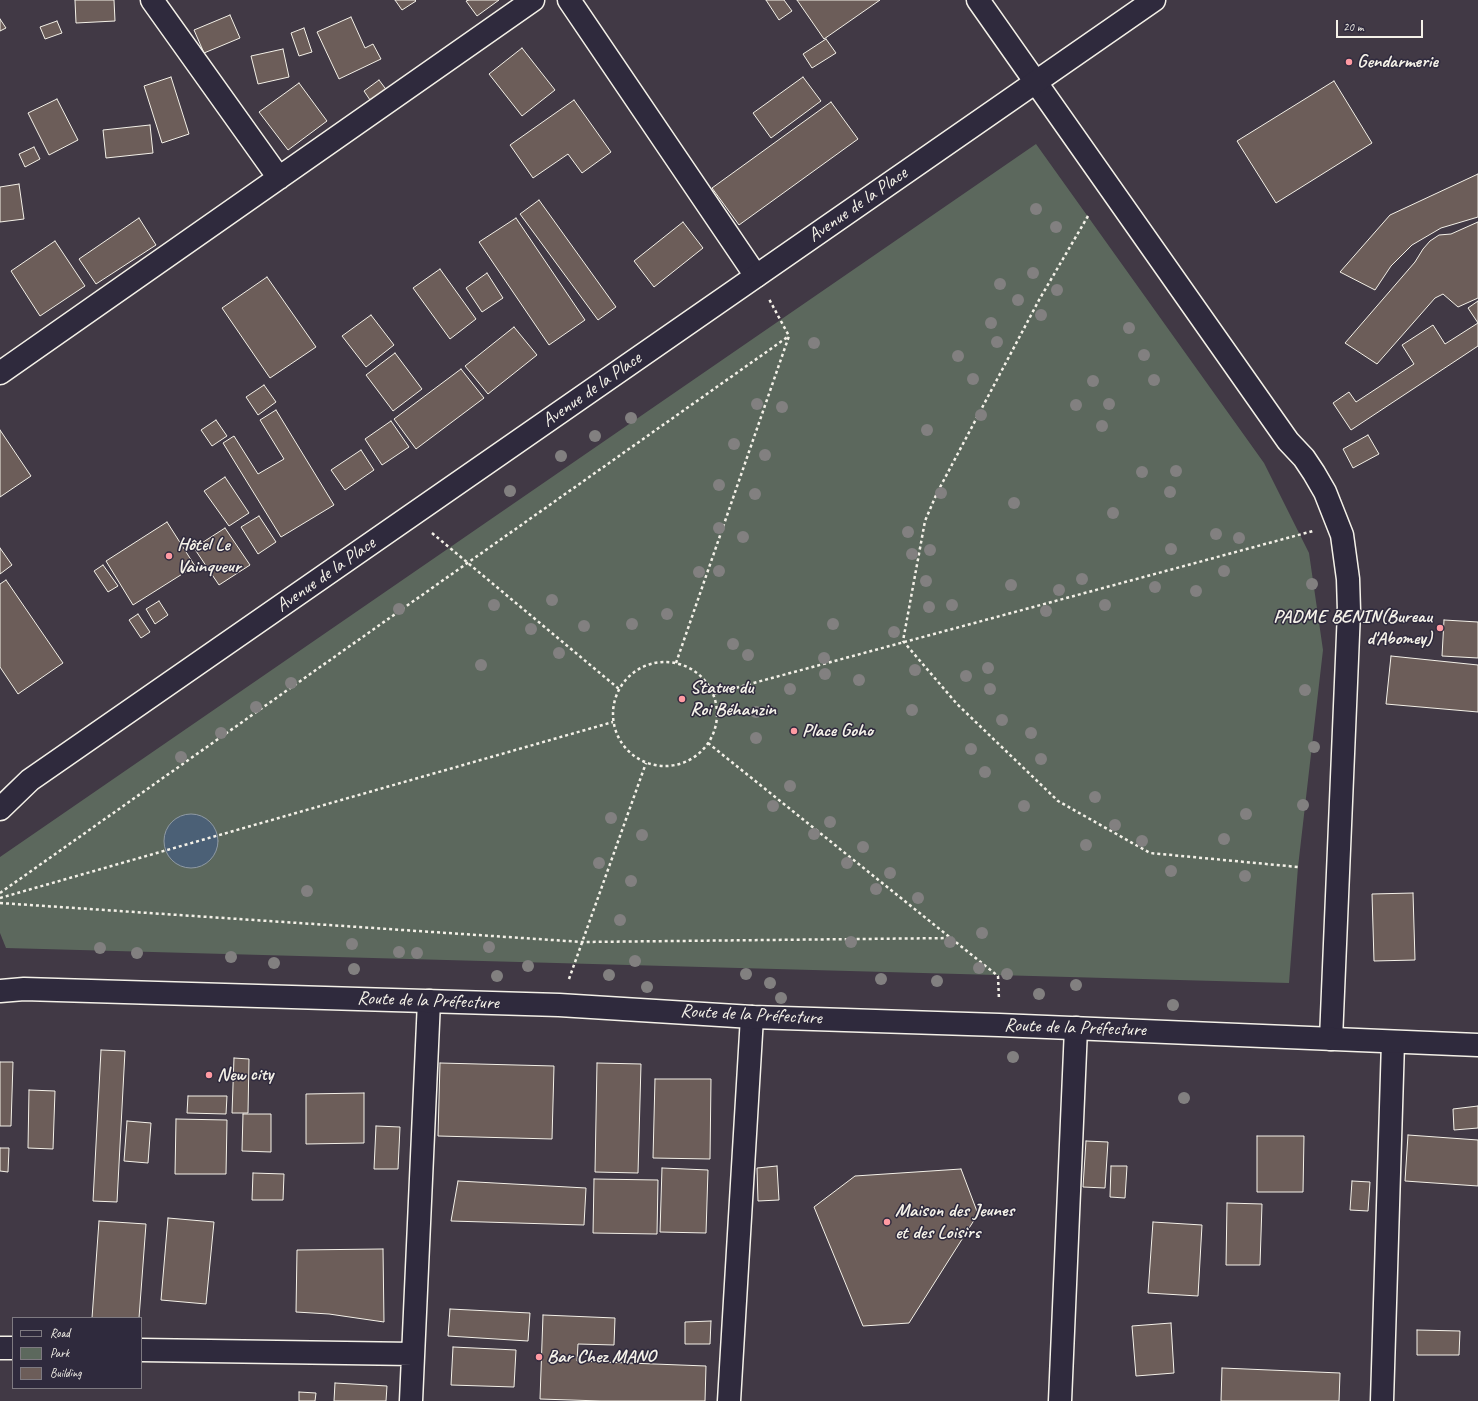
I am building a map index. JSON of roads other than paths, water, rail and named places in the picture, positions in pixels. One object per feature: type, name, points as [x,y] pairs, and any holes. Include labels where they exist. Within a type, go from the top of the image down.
[{"type":"street","points":[[152,0],[278,178]]},
{"type":"street","points":[[0,373],[533,0]]},
{"type":"street","points":[[569,0],[756,276]]},
{"type":"street","points":[[978,0],[1288,441],[1304,458],[1314,473],[1342,535],[1347,572],[1349,611],[1331,1039]]},
{"type":"street","name":"Avenue de la Place","points":[[0,809],[30,780],[1154,0]]},
{"type":"street","name":"Avenue de la Place","points":[[0,794],[30,780]]},
{"type":"street","name":"Route de la Préfecture","points":[[0,981],[24,989]]},
{"type":"street","name":"Route de la Préfecture","points":[[0,991],[24,989],[559,1005],[752,1016],[999,1024],[1478,1045]]},
{"type":"street","points":[[411,1401],[429,1001]]},
{"type":"street","points":[[729,1401],[752,1016]]},
{"type":"street","points":[[1060,1401],[1076,1028]]},
{"type":"street","points":[[1382,1401],[1393,1042]]},
{"type":"street","points":[[0,1348],[12,1348]]},
{"type":"street","points":[[142,1350],[413,1354]]},
{"type":"water","points":[[186,814],[196,814],[206,818],[214,826],[218,836],[218,846],[214,856],[206,864],[196,868],[186,868],[176,864],[168,856],[164,846],[164,836],[168,826],[176,818]]},
{"type":"place","name":"Gendarmerie","points":[[1349,62]]},
{"type":"place","name":"Hôtel Le Vainqueur","points":[[169,556]]},
{"type":"place","name":"PADME BENIN(Bureau d'Abomey)","points":[[1440,628]]},
{"type":"place","name":"Statue du Roi Béhanzin","points":[[682,699]]},
{"type":"place","name":"Place Goho","points":[[794,731]]},
{"type":"place","name":"New city","points":[[209,1075]]},
{"type":"place","name":"Maison des Jeunes et des Loisirs","points":[[887,1222]]},
{"type":"place","name":"Bar Chez MANO","points":[[539,1357]]}]
